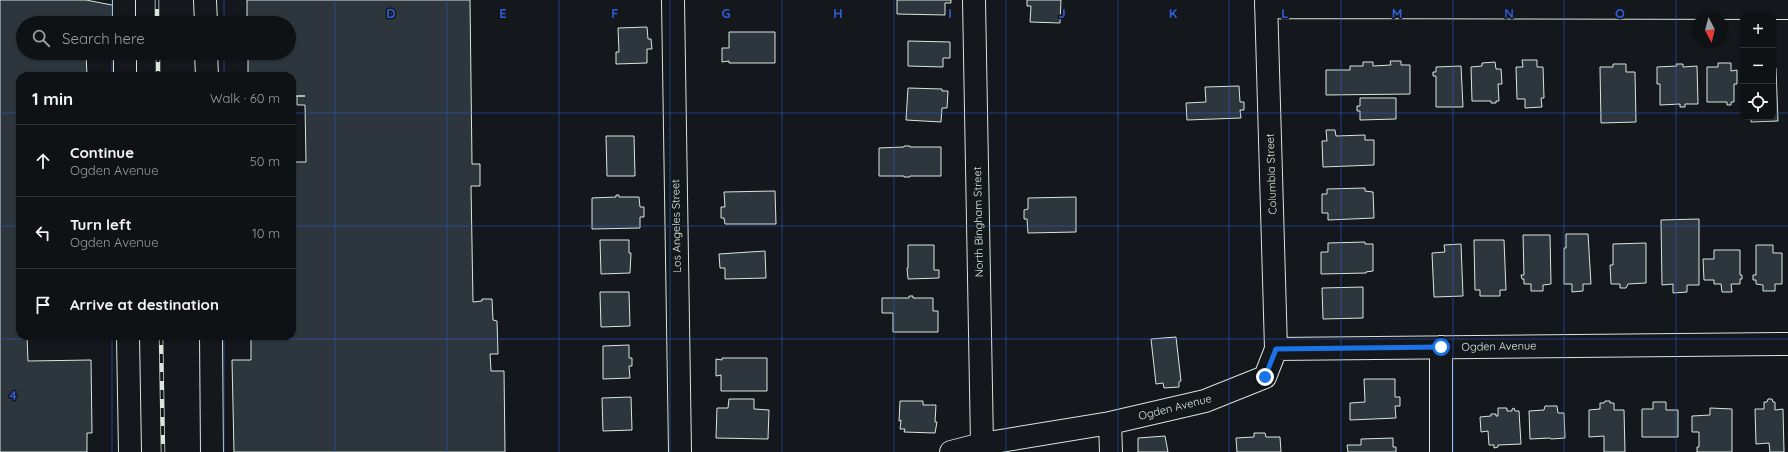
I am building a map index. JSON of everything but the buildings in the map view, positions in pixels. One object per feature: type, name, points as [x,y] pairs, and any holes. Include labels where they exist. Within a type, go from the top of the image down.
[{"type":"street","points":[[124,0],[124,16]]},
{"type":"street","points":[[205,0],[206,16]]},
{"type":"street","name":"Los Angeles Street","points":[[673,0],[680,452]]},
{"type":"street","name":"North Bingham Street","points":[[974,0],[982,444]]},
{"type":"street","points":[[1266,3],[1788,8]]},
{"type":"street","name":"Columbia Street","points":[[1266,3],[1276,349]]},
{"type":"street","points":[[125,60],[125,72]]},
{"type":"street","points":[[206,60],[207,72]]},
{"type":"street","points":[[128,340],[130,452]]},
{"type":"street","points":[[211,340],[212,452]]},
{"type":"street","name":"Ogden Avenue","points":[[951,452],[982,444],[1110,423],[1205,401],[1265,377],[1276,349],[1788,344]]},
{"type":"street","points":[[1441,347],[1441,452]]},
{"type":"street","points":[[1110,423],[1111,452]]},
{"type":"railway","points":[[157,0],[157,16]]},
{"type":"railway","points":[[158,60],[158,72]]},
{"type":"railway","points":[[161,340],[163,452]]},
{"type":"route","points":[[1265,377],[1276,349],[1441,347]]}]
